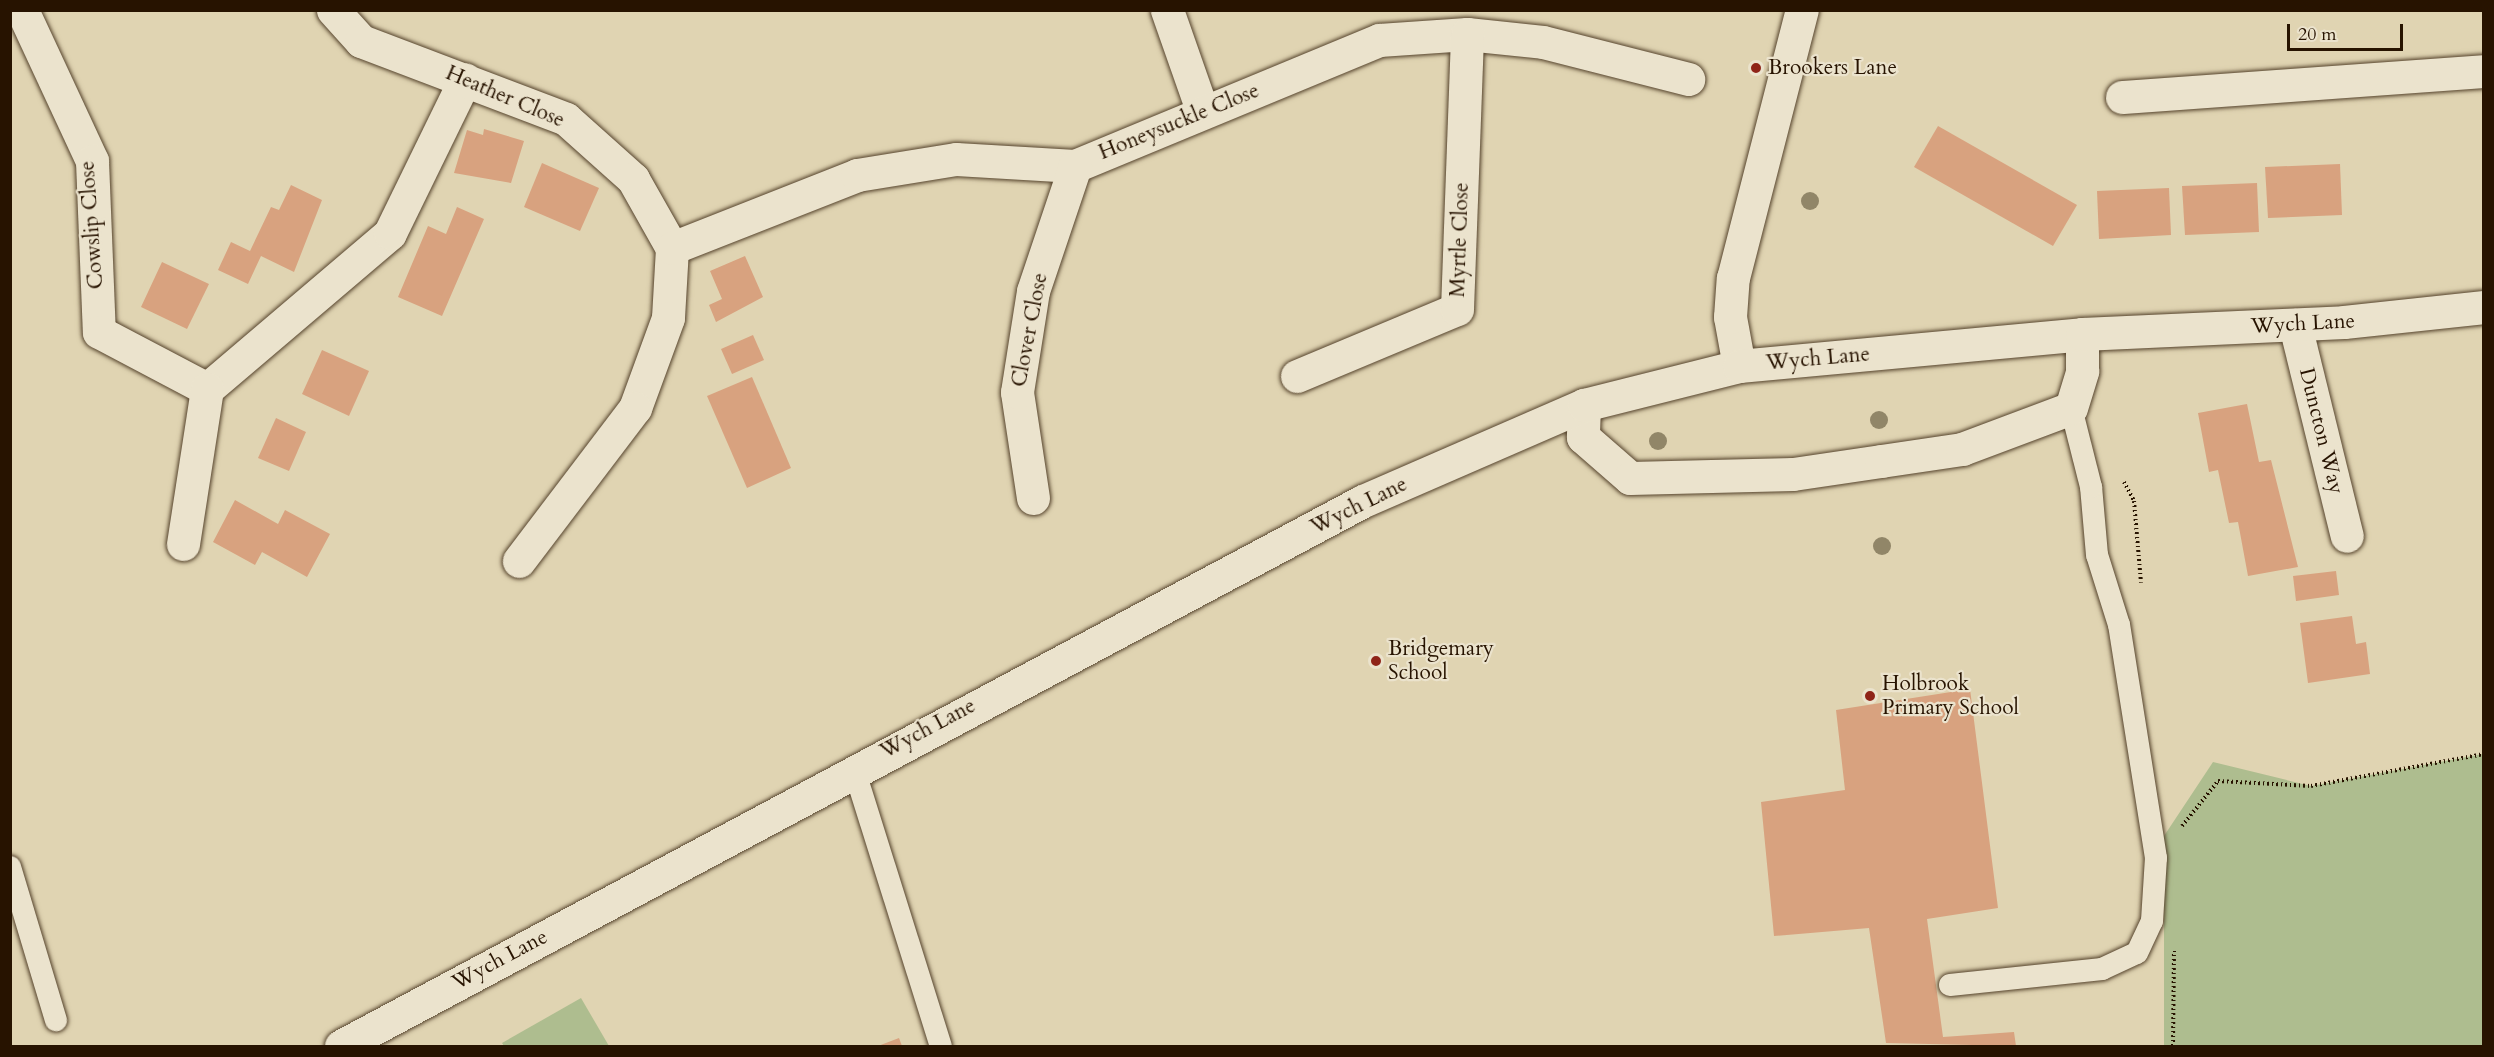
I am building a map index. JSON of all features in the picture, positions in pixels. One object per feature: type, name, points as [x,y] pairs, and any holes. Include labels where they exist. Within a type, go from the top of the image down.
[{"type":"street","name":"Cowslip Close","points":[[22,10],[92,161],[99,332],[207,389]]},
{"type":"street","name":"Heather Close","points":[[333,10],[361,41],[566,119],[633,179],[672,248]]},
{"type":"street","points":[[1167,10],[1202,110]]},
{"type":"street","points":[[1739,366],[1730,317],[1733,278],[1802,10]]},
{"type":"street","name":"Honeysuckle Close","points":[[672,248],[857,175],[956,159],[1076,166],[1202,110],[1379,40],[1467,34],[1543,42],[1688,79]]},
{"type":"street","name":"Myrtle Close","points":[[1297,376],[1457,309],[1467,34]]},
{"type":"street","points":[[2122,97],[2484,71]]},
{"type":"street","points":[[183,544],[207,389],[390,233],[465,79]]},
{"type":"street","name":"Clover Close","points":[[1033,498],[1017,392],[1033,291],[1076,166]]},
{"type":"street","points":[[519,561],[635,408],[668,318],[672,248]]},
{"type":"street","name":"Wych Lane","points":[[341,1047],[854,769],[1363,501],[1584,405],[1739,366],[2082,334],[2295,325],[2484,307]]},
{"type":"street","name":"Duncton Way","points":[[2295,325],[2347,536]]},
{"type":"street","points":[[1584,405],[1584,437],[1630,478],[1711,479],[1793,474],[1962,449],[2072,408],[2082,371],[2082,334]]},
{"type":"lane","points":[[1950,985],[2102,969],[2137,953],[2152,921],[2156,858],[2119,625],[2097,555],[2091,487],[2072,408]]},
{"type":"lane","points":[[854,769],[941,1047]]},
{"type":"lane","points":[[10,867],[56,1020]]},
{"type":"path","points":[[2174,836],[2218,781],[2311,786],[2484,754]]},
{"type":"path","points":[[2173,1047],[2175,945]]},
{"type":"green space","points":[[2483,754],[2483,1046],[2164,1046],[2164,836],[2213,762],[2311,786]]},
{"type":"green space","points":[[581,998],[609,1046],[504,1046],[502,1043]]},
{"type":"building","points":[[1938,126],[2077,205],[2053,246],[1914,167]]},
{"type":"building","points":[[484,129],[524,141],[511,183],[454,173],[467,130],[483,135]]},
{"type":"building","points":[[542,163],[599,188],[580,231],[524,207]]},
{"type":"building","points":[[2340,164],[2342,215],[2268,218],[2265,167]]},
{"type":"building","points":[[2257,183],[2259,232],[2185,235],[2182,186]]},
{"type":"building","points":[[291,185],[322,200],[294,272],[261,256],[248,284],[218,270],[231,242],[250,251],[271,207],[279,210]]},
{"type":"building","points":[[2169,188],[2171,235],[2099,239],[2097,191]]},
{"type":"building","points":[[457,207],[484,219],[442,316],[398,297],[428,226],[446,234]]},
{"type":"building","points":[[745,256],[763,297],[716,322],[709,305],[722,299],[710,271]]},
{"type":"building","points":[[162,262],[209,284],[187,329],[141,307]]},
{"type":"building","points":[[753,335],[764,360],[732,374],[721,349]]},
{"type":"building","points":[[322,350],[369,371],[349,416],[302,394]]},
{"type":"building","points":[[752,377],[791,468],[747,488],[707,396]]},
{"type":"building","points":[[2247,404],[2259,462],[2271,460],[2298,567],[2248,576],[2238,522],[2229,523],[2218,470],[2209,472],[2198,413]]},
{"type":"building","points":[[276,418],[306,432],[289,471],[258,458]]},
{"type":"building","points":[[235,500],[278,524],[285,510],[330,534],[307,577],[262,552],[255,565],[213,542]]},
{"type":"building","points":[[2336,571],[2339,595],[2296,601],[2293,576]]},
{"type":"building","points":[[2352,616],[2356,644],[2366,642],[2370,674],[2308,683],[2300,623]]},
{"type":"building","points":[[1970,689],[1998,908],[1927,919],[1943,1037],[2014,1032],[2016,1046],[1886,1043],[1869,928],[1774,936],[1761,802],[1845,790],[1836,710]]},
{"type":"building","points":[[899,1038],[902,1046],[878,1046]]},
{"type":"place","name":"Brookers Lane","points":[[1756,68]]},
{"type":"place","name":"Bridgemary School","points":[[1376,661]]},
{"type":"place","name":"Holbrook Primary School","points":[[1870,696]]}]
